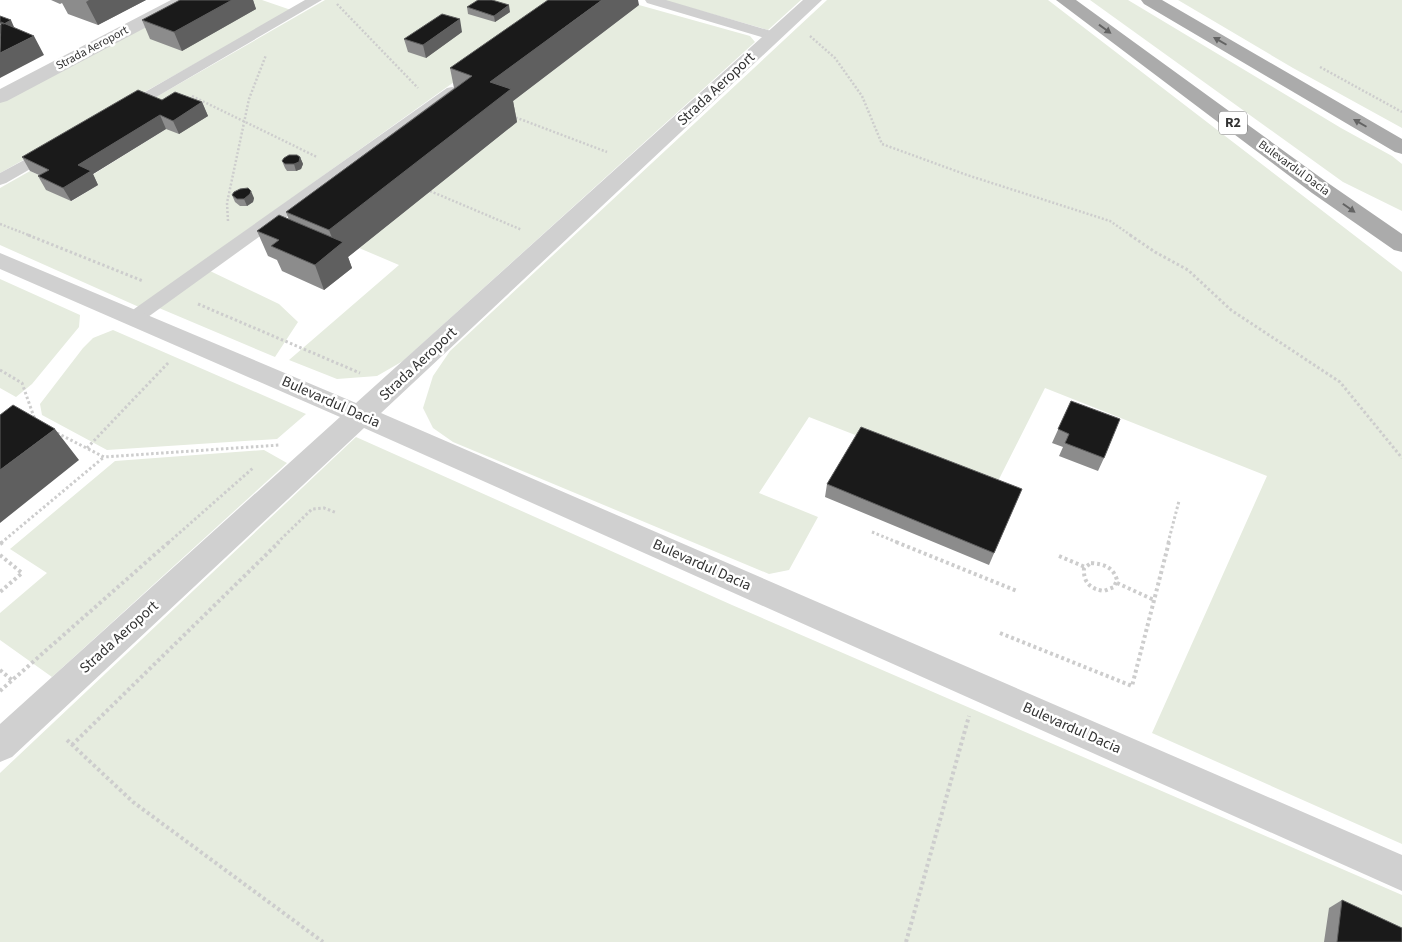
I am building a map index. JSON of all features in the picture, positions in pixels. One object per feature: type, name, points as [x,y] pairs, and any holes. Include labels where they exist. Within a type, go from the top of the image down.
[{"type":"main road","name":"Bulevardul Dacia","points":[[1065,0],[1320,188],[1402,245]]},
{"type":"main road","points":[[1150,0],[1402,148]]},
{"type":"street","name":"Strada Aeroport","points":[[0,97],[184,0]]},
{"type":"street","name":"Strada Aeroport","points":[[0,746],[362,416],[813,0]]},
{"type":"street","name":"Bulevardul Dacia","points":[[0,260],[328,401],[1402,873]]},
{"type":"lane","points":[[107,119],[315,0]]},
{"type":"lane","points":[[652,0],[782,28]]},
{"type":"lane","points":[[134,318],[465,81]]},
{"type":"lane","points":[[0,180],[66,142]]},
{"type":"path","points":[[334,0],[433,104]]},
{"type":"path","points":[[230,249],[227,203],[249,99],[282,19]]},
{"type":"path","points":[[782,28],[835,58],[862,96],[882,144],[967,175],[1110,221],[1155,252],[1188,270],[1231,310],[1340,382],[1402,458]]},
{"type":"path","points":[[168,85],[342,169]]},
{"type":"path","points":[[509,114],[635,164]]},
{"type":"path","points":[[430,191],[550,242]]},
{"type":"path","points":[[87,448],[189,342]]},
{"type":"path","points":[[0,370],[22,383],[36,423]]},
{"type":"path","points":[[328,401],[362,372]]},
{"type":"path","points":[[53,432],[104,457],[333,442]]},
{"type":"path","points":[[271,452],[286,439]]},
{"type":"path","points":[[0,544],[104,457]]},
{"type":"path","points":[[0,691],[256,465]]},
{"type":"path","points":[[1000,633],[1132,686],[1179,501]]},
{"type":"path","points":[[72,745],[312,509],[324,508],[336,513]]},
{"type":"path","points":[[872,532],[1017,591]]},
{"type":"path","points":[[0,555],[22,573],[0,592]]},
{"type":"path","points":[[1059,556],[1085,567]]},
{"type":"path","points":[[1091,563],[1108,566],[1116,575],[1117,583],[1110,591],[1094,589],[1089,586],[1083,577],[1085,567],[1091,563]]},
{"type":"path","points":[[1117,583],[1154,600]]},
{"type":"path","points":[[0,670],[13,680],[15,687]]},
{"type":"path","points":[[906,942],[978,686]]},
{"type":"path","points":[[66,740],[132,802],[323,942]]},
{"type":"shaded area","points":[[194,0],[262,0],[291,10],[0,173],[0,102]]},
{"type":"shaded area","points":[[325,0],[569,0],[139,307],[0,245],[0,188],[30,171],[57,183],[47,190],[72,201],[98,185],[86,179],[166,129],[144,104]]},
{"type":"shaded area","points":[[663,0],[801,0],[768,30]]},
{"type":"shaded area","points":[[827,0],[1048,0],[1402,272],[1402,844],[1152,733],[1267,476],[1045,388],[994,489],[809,417],[759,493],[818,517],[789,570],[769,574],[453,442],[433,428],[423,408],[433,376],[450,351]]},
{"type":"shaded area","points":[[1090,0],[1128,0],[1341,128],[1392,156],[1402,164],[1402,211],[1343,182]]},
{"type":"shaded area","points":[[1178,0],[1402,0],[1402,128],[1293,68]]},
{"type":"shaded area","points":[[639,5],[750,36],[755,42],[403,361],[377,376],[337,379],[289,360],[399,265],[359,248],[516,122],[496,114]]},
{"type":"shaded area","points":[[210,271],[279,304],[298,322],[275,357],[159,308]]},
{"type":"shaded area","points":[[0,279],[80,315],[79,327],[32,384],[16,397],[0,388]]},
{"type":"shaded area","points":[[113,330],[306,414],[277,439],[107,450],[42,415],[40,404],[83,348],[93,338]]},
{"type":"shaded area","points":[[356,437],[732,605],[1402,895],[1402,942],[0,942],[0,773]]},
{"type":"shaded area","points":[[264,450],[287,463],[52,677],[0,640],[0,613],[47,573],[10,549],[115,461]]},
{"type":"building","points":[[180,0],[232,0],[174,32],[142,20]]},
{"type":"building","points":[[478,0],[492,0],[509,5],[494,16],[467,7]]},
{"type":"building","points":[[548,0],[602,0],[490,82],[511,89],[329,230],[286,212],[472,76],[450,68]]},
{"type":"building","points":[[442,14],[460,19],[423,45],[404,39]]},
{"type":"building","points":[[0,16],[11,20],[4,24],[0,23]]},
{"type":"building","points":[[1,22],[34,36],[0,53]]},
{"type":"building","points":[[138,90],[162,100],[175,92],[202,102],[173,121],[160,115],[78,165],[91,171],[63,188],[38,176],[49,170],[22,157]]},
{"type":"building","points":[[289,155],[300,157],[299,162],[285,164],[282,161]]},
{"type":"building","points":[[248,188],[251,191],[250,194],[244,199],[237,199],[232,195],[240,189]]},
{"type":"building","points":[[279,215],[343,242],[315,265],[271,246],[279,240],[257,231]]},
{"type":"building","points":[[1071,401],[1120,419],[1104,458],[1065,443],[1069,434],[1058,429]]},
{"type":"building","points":[[13,405],[55,429],[0,470],[0,415]]},
{"type":"building","points":[[861,427],[1022,489],[994,553],[827,484]]},
{"type":"building","points":[[1342,900],[1402,928],[1402,942],[1337,942]]}]
